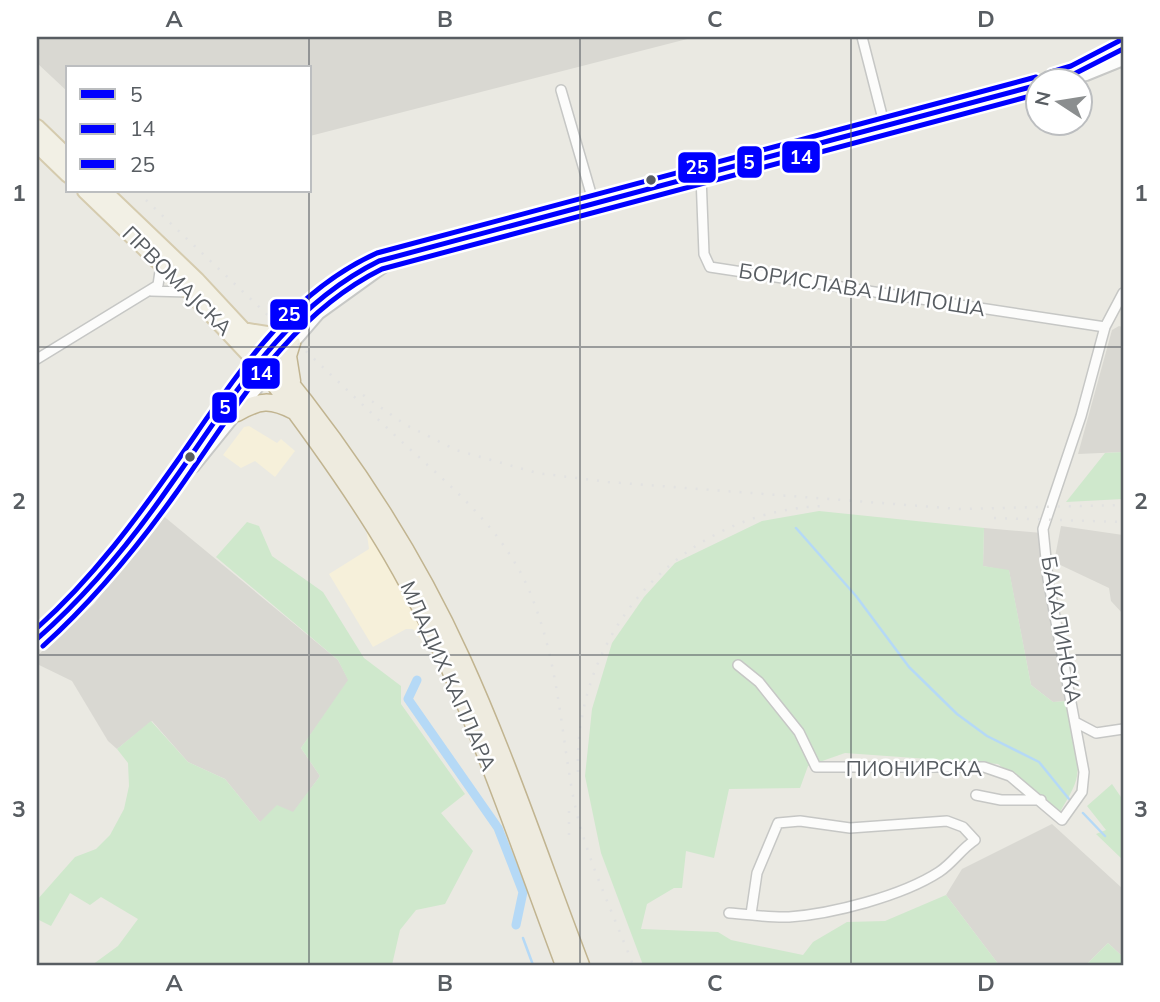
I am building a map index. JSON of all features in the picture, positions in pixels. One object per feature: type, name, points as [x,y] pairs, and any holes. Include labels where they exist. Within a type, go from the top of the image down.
[{"type":"highway","points":[[290,335],[288,364],[295,387]]},
{"type":"highway","points":[[266,363],[295,387]]},
{"type":"highway","name":"МЛАДИХ КАПЛАРА","points":[[266,363],[296,412],[368,516],[427,622],[465,705],[564,965]]},
{"type":"highway","name":"МЛАДИХ КАПЛАРА","points":[[295,387],[404,545],[462,658],[581,965]]},
{"type":"highway","points":[[237,413],[257,402],[267,400],[296,412]]},
{"type":"main road","points":[[37,127],[66,155]]},
{"type":"main road","points":[[38,148],[66,173]]},
{"type":"main road","name":"ПРВОМАЈСКА","points":[[86,192],[266,363]]},
{"type":"main road","name":"ПРВОМАЈСКА","points":[[105,192],[244,329],[266,363]]},
{"type":"main road","points":[[244,329],[266,336],[290,335]]},
{"type":"street","points":[[862,37],[885,127]]},
{"type":"street","points":[[1090,66],[1123,49]]},
{"type":"street","points":[[1094,71],[1123,59]]},
{"type":"street","points":[[142,524],[290,335],[331,302],[393,259],[1024,89]]},
{"type":"street","points":[[561,90],[594,204]]},
{"type":"street","name":"БОРИСЛАВА ШИПОША","points":[[701,176],[704,254],[710,267],[1105,327]]},
{"type":"street","points":[[37,359],[149,291],[161,279],[160,263]]},
{"type":"street","points":[[149,291],[190,292]]},
{"type":"street","points":[[1105,327],[1120,309],[1123,293]]},
{"type":"street","name":"БАКАЛИНСКА","points":[[1105,327],[1081,416],[1043,529],[1048,579],[1077,723],[1096,733],[1123,729]]},
{"type":"street","points":[[37,639],[79,599],[237,413],[266,363]]},
{"type":"street","name":"ПИОНИРСКА","points":[[738,665],[759,682],[799,732],[816,767],[984,767],[1010,776],[1062,820],[1082,792],[1084,772],[1077,723]]},
{"type":"street","points":[[976,795],[1001,800],[1041,800]]},
{"type":"street","points":[[729,913],[788,917],[898,891],[940,871],[975,840],[963,827],[947,821],[850,828],[800,821],[778,823],[757,873],[751,914]]},
{"type":"shaded area","points":[[37,37],[695,37],[312,135],[312,66],[66,66],[66,90],[37,63]]},
{"type":"shaded area","points":[[1123,327],[1123,452],[1078,454],[1112,330]]},
{"type":"shaded area","points":[[249,426],[277,443],[281,439],[295,451],[275,477],[255,461],[241,468],[223,455],[244,427]]},
{"type":"shaded area","points":[[161,514],[338,660],[349,681],[301,748],[320,776],[293,813],[260,822],[225,779],[188,762],[152,721],[117,749],[108,741],[72,681],[37,664],[37,656],[94,604]]},
{"type":"shaded area","points":[[1061,526],[1123,535],[1123,614],[1111,601],[1109,588],[1054,562]]},
{"type":"shaded area","points":[[366,527],[420,619],[425,645],[413,629],[406,629],[373,647],[329,574],[369,549]]},
{"type":"shaded area","points":[[984,528],[1042,533],[1041,559],[1068,701],[1053,702],[1031,685],[1009,571],[983,566]]},
{"type":"shaded area","points":[[1052,824],[1123,889],[1123,957],[1108,943],[1086,965],[999,965],[946,895],[962,869]]},
{"type":"green space","points":[[1123,452],[1123,499],[1066,502],[1105,453]]},
{"type":"green space","points":[[819,511],[984,528],[983,566],[1009,570],[1031,685],[1053,702],[1068,701],[1078,758],[1074,785],[1060,812],[998,764],[845,753],[808,766],[800,788],[729,789],[714,858],[686,851],[682,888],[674,888],[647,904],[641,929],[718,932],[731,940],[803,955],[813,942],[847,922],[885,921],[946,895],[999,965],[643,965],[601,853],[585,776],[592,709],[612,643],[644,597],[675,563],[762,521]]},
{"type":"green space","points":[[247,522],[259,526],[272,556],[323,592],[364,658],[401,686],[401,704],[465,794],[441,813],[473,851],[445,904],[416,910],[400,930],[392,965],[92,965],[118,946],[138,919],[101,897],[90,905],[70,893],[51,926],[37,919],[37,900],[75,857],[96,849],[110,835],[124,809],[129,786],[128,763],[117,749],[151,721],[188,762],[225,779],[260,822],[277,805],[293,812],[320,776],[301,748],[348,680],[338,660],[216,557]]},
{"type":"green space","points":[[1112,784],[1123,800],[1123,860],[1096,834],[1106,830],[1087,806]]},
{"type":"green space","points":[[1108,943],[1123,957],[1123,965],[1086,965]]},
{"type":"waterway","points":[[796,528],[856,596],[909,667],[957,714],[987,736],[1039,762],[1069,799]]},
{"type":"waterway","points":[[417,680],[408,699],[498,828],[523,892],[516,925]]},
{"type":"waterway","points":[[1083,813],[1105,836]]},
{"type":"waterway","points":[[523,938],[533,965]]},
{"type":"railway","points":[[146,200],[465,500],[484,520],[516,565],[529,590],[546,641],[573,796],[584,839],[633,965]]},
{"type":"railway","points":[[363,395],[406,425],[456,450],[537,473],[608,482],[959,509],[1123,505]]},
{"type":"railway","points":[[578,772],[581,721],[594,672],[616,628],[646,588],[682,555],[725,530],[772,513],[823,506]]},
{"type":"railway","points":[[994,518],[1123,522]]},
{"type":"railway","points":[[569,803],[569,835]]},
{"type":"transit line","name":"25","points":[[1071,66],[1119,41]]},
{"type":"transit line","name":"5","points":[[1090,66],[1123,49]]},
{"type":"transit line","name":"25","points":[[37,628],[77,589],[131,525],[265,341],[316,291],[345,270],[377,253],[1024,80]]},
{"type":"transit line","name":"5","points":[[37,639],[74,604],[124,548],[260,360],[286,331],[345,281],[379,261],[1024,89]]},
{"type":"transit line","name":"14","points":[[43,646],[80,611],[130,554],[242,398],[291,339],[318,312],[348,289],[382,269],[1024,98]]}]
